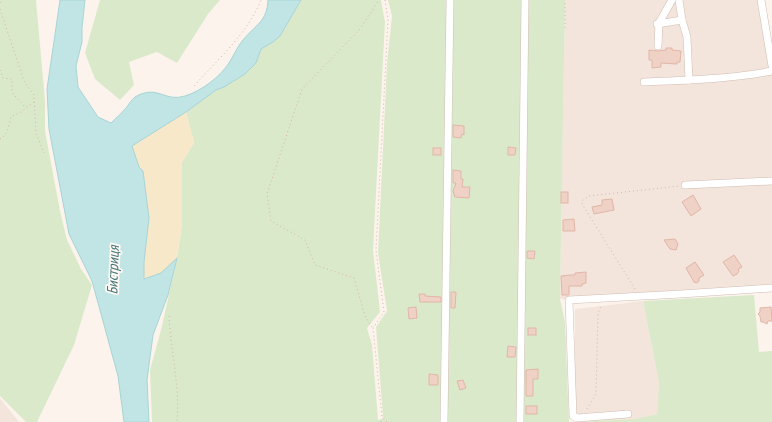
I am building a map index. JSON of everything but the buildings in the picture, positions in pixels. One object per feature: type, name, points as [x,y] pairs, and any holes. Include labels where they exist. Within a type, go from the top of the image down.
[{"type":"street","points":[[444,422],[450,0]]},
{"type":"street","points":[[520,422],[525,0]]},
{"type":"street","points":[[658,46],[656,24],[672,0]]},
{"type":"street","points":[[679,0],[682,20],[687,37],[689,80]]},
{"type":"street","points":[[761,0],[772,66]]},
{"type":"street","points":[[656,24],[682,20]]},
{"type":"street","points":[[644,82],[689,80],[772,71]]},
{"type":"street","points":[[685,185],[772,181]]},
{"type":"street","points":[[628,414],[575,418],[572,413],[570,300],[772,288]]},
{"type":"path","points":[[194,86],[246,26],[256,12],[260,0]]},
{"type":"path","points":[[379,0],[360,29],[302,89],[267,194],[271,221],[305,240],[315,265],[354,278],[365,316],[373,328],[382,417],[381,422]]},
{"type":"path","points":[[373,328],[384,312],[376,250],[388,20],[385,0]]},
{"type":"path","points":[[565,0],[565,28]]},
{"type":"path","points":[[0,9],[24,81],[34,96],[36,133],[44,153]]},
{"type":"path","points":[[0,70],[3,78],[12,79],[12,92],[26,108]]},
{"type":"path","points":[[0,139],[7,132],[11,117],[35,101]]},
{"type":"path","points":[[640,296],[582,204],[582,201],[589,196],[685,185]]},
{"type":"path","points":[[582,418],[596,394],[598,313],[605,298]]},
{"type":"path","points":[[169,316],[177,385],[178,422]]},
{"type":"path","points":[[382,417],[387,422]]},
{"type":"shaded area","points":[[565,0],[761,0],[772,59],[772,285],[570,300],[560,299]]},
{"type":"shaded area","points":[[643,301],[659,383],[657,414],[634,419],[575,422],[575,309]]},
{"type":"shaded area","points":[[0,398],[19,422],[0,422]]},
{"type":"green space","points":[[0,0],[36,0],[45,101],[45,131],[60,211],[67,240],[81,269],[92,285],[74,345],[37,422],[26,422],[0,396]]},
{"type":"green space","points":[[100,0],[220,0],[208,14],[177,63],[157,52],[129,62],[134,85],[120,100],[95,79],[85,53]]},
{"type":"green space","points":[[301,0],[381,0],[385,22],[373,250],[380,312],[367,328],[372,345],[378,420],[384,418],[376,327],[387,311],[378,253],[387,64],[392,16],[388,0],[565,0],[560,299],[565,322],[569,422],[152,422],[150,370],[161,330],[177,258],[182,224],[182,162],[194,143],[186,112],[216,90],[233,82],[256,63],[261,49],[284,30]]},
{"type":"green space","points":[[754,295],[759,352],[772,351],[772,422],[576,422],[634,419],[657,414],[659,383],[643,301]]},
{"type":"sand","points":[[186,112],[194,143],[182,162],[182,224],[177,258],[161,273],[144,279],[143,171],[139,167],[132,146]]},
{"type":"water","name":"Бистриця","points":[[60,0],[85,0],[82,42],[76,66],[78,87],[98,117],[111,123],[136,96],[141,94],[153,92],[178,97],[191,94],[204,87],[225,68],[237,48],[263,18],[266,13],[268,0],[301,0],[280,36],[261,49],[256,63],[245,74],[224,87],[216,90],[186,112],[132,146],[139,167],[143,171],[149,218],[144,262],[144,279],[161,273],[177,258],[168,295],[153,335],[147,380],[149,422],[124,422],[118,376],[92,281],[69,234],[49,129],[47,89]]}]
